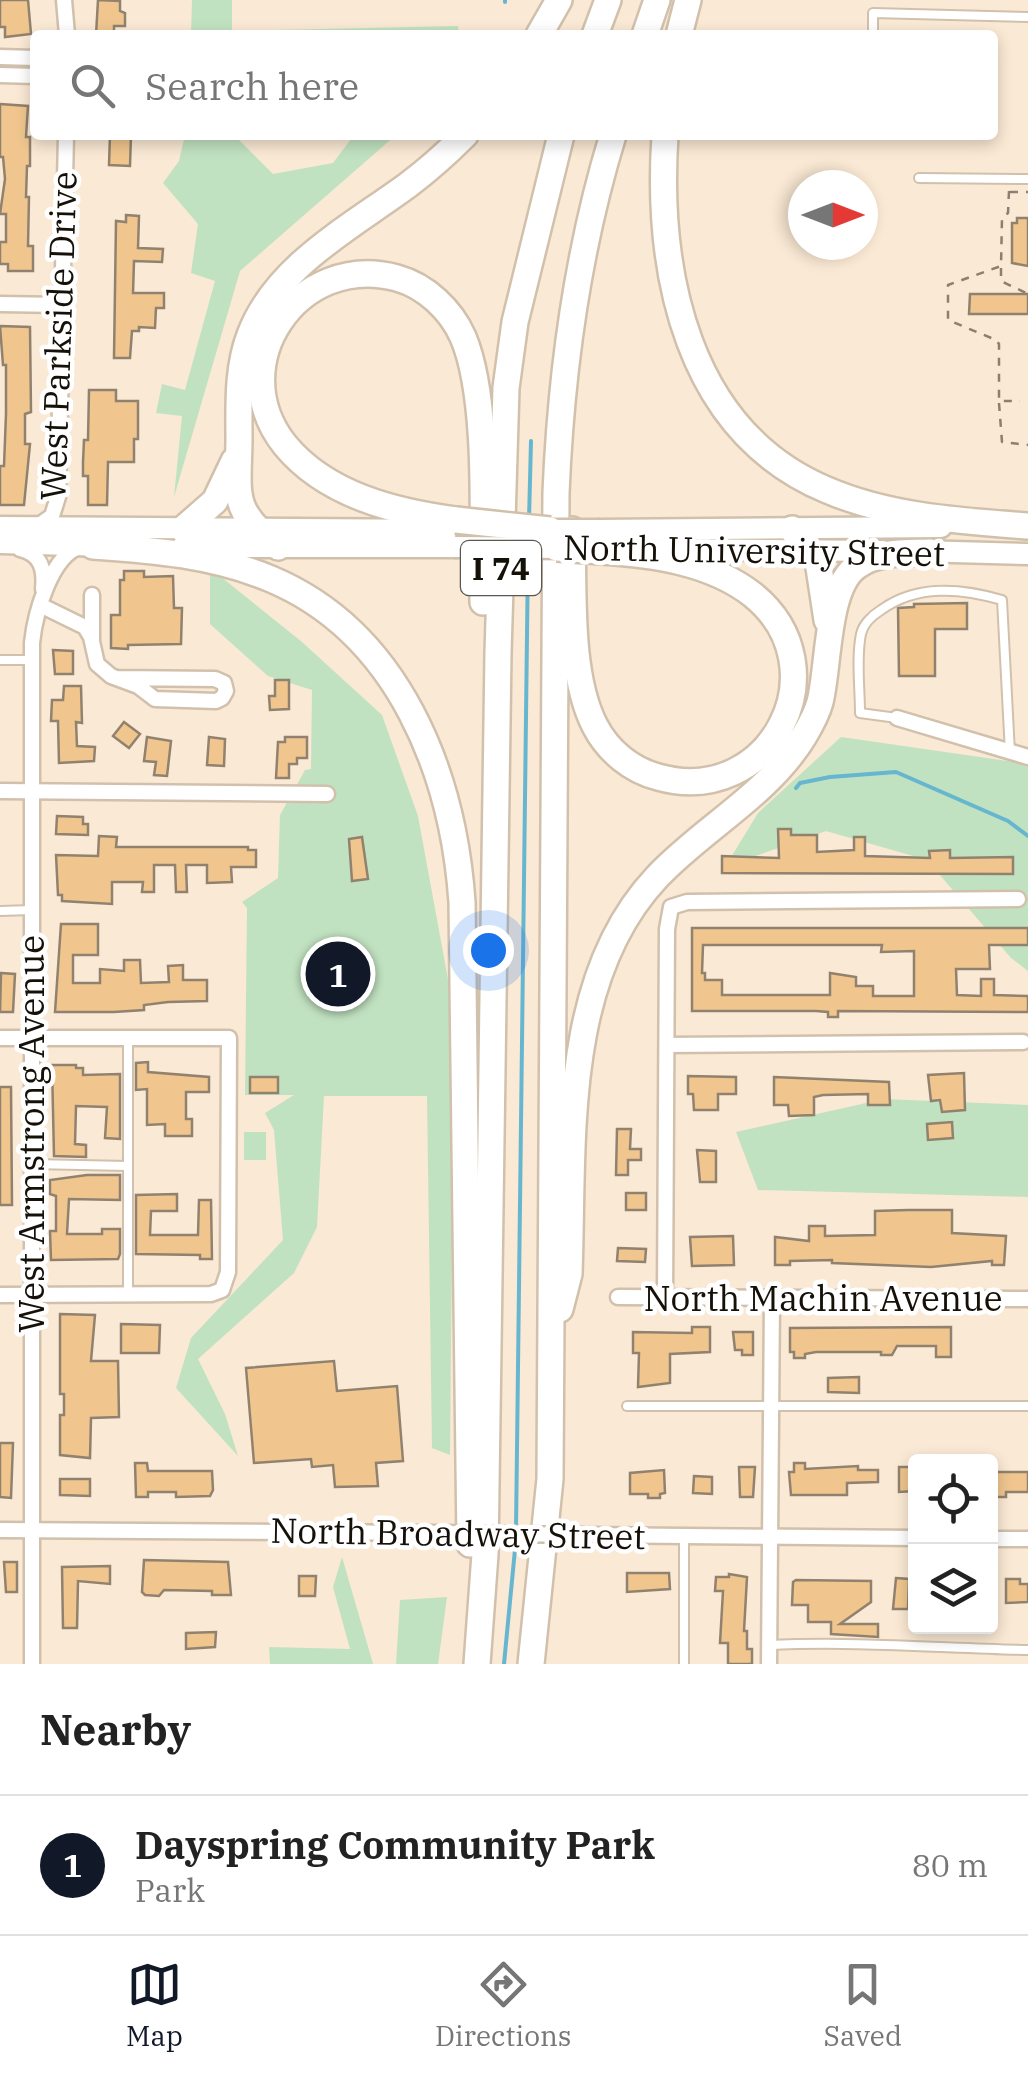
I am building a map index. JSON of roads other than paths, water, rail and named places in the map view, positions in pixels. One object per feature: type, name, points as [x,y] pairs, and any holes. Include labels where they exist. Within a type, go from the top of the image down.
[{"type":"highway","points":[[542,30],[558,0]]},
{"type":"highway","points":[[597,30],[608,0]]},
{"type":"highway","points":[[647,30],[657,0]]},
{"type":"highway","points":[[680,30],[688,0]]},
{"type":"highway","points":[[278,547],[255,530],[240,501],[243,365],[250,334],[268,299],[298,266],[412,182],[459,140]]},
{"type":"highway","name":"I 74","points":[[477,1663],[485,1554],[498,653],[506,388],[515,322],[560,140]]},
{"type":"highway","name":"I 74","points":[[532,1664],[550,1479],[556,493],[562,380],[584,242],[612,140]]},
{"type":"highway","points":[[665,140],[665,232],[680,318],[703,376],[742,431],[791,471],[844,496],[935,518],[1028,526]]},
{"type":"highway","points":[[493,1007],[482,503],[476,402],[468,355],[449,314],[423,291],[383,276],[355,275],[329,281],[293,303],[278,322],[264,359],[264,400],[280,438],[312,470],[351,493],[455,532],[554,539],[601,543],[664,558],[722,576],[755,596],[779,624],[790,652],[793,690],[780,728],[750,763],[726,776],[678,782],[648,774],[623,760],[610,747],[594,725],[587,706],[575,624],[572,506],[574,361],[584,242]]},
{"type":"highway","points":[[183,529],[215,501],[239,452]]},
{"type":"highway","points":[[792,529],[811,549],[820,566],[830,630]]},
{"type":"highway","points":[[90,545],[170,552],[229,564],[277,581],[320,606],[357,637],[391,677],[416,720],[439,776],[456,840],[462,902],[468,1519],[477,1663]]},
{"type":"highway","points":[[552,1342],[569,1274],[581,1060],[592,1003],[608,952],[642,893],[766,782],[804,736],[819,707],[830,630],[843,584],[854,568],[881,556],[930,552]]},
{"type":"main road","name":"North University Street","points":[[601,543],[792,529],[1028,526]]},
{"type":"main road","points":[[0,527],[455,532]]},
{"type":"main road","points":[[0,544],[278,547],[455,532]]},
{"type":"main road","name":"North University Street","points":[[601,543],[1028,554]]},
{"type":"street","points":[[64,0],[67,30]]},
{"type":"street","points":[[0,57],[30,58]]},
{"type":"street","points":[[0,75],[30,76]]},
{"type":"street","name":"West Parkside Drive","points":[[33,527],[44,523],[54,512],[59,474],[66,140]]},
{"type":"street","points":[[0,304],[62,305]]},
{"type":"street","name":"West Armstrong Avenue","points":[[0,544],[27,550],[38,559],[44,574],[40,605]]},
{"type":"street","name":"West Armstrong Avenue","points":[[32,1664],[32,660],[35,622],[60,560],[73,549],[90,545]]},
{"type":"street","points":[[92,595],[92,640],[97,664],[117,678],[163,700],[216,701],[226,691],[224,684],[215,679],[117,678]]},
{"type":"street","points":[[40,605],[77,621],[92,640]]},
{"type":"street","points":[[897,718],[1028,756]]},
{"type":"street","points":[[0,791],[327,794]]},
{"type":"street","points":[[665,1297],[667,918],[671,907],[687,902],[1018,900]]},
{"type":"street","points":[[0,1038],[229,1038],[228,1272],[222,1290],[211,1294],[0,1294]]},
{"type":"street","points":[[667,1045],[1023,1042]]},
{"type":"street","name":"North Machin Avenue","points":[[618,1296],[1028,1299]]},
{"type":"street","points":[[769,1664],[772,1298]]},
{"type":"street","name":"North Broadway Street","points":[[0,1530],[908,1538]]},
{"type":"street","points":[[998,1538],[1028,1539]]},
{"type":"lane","points":[[874,30],[873,13],[1028,17]]},
{"type":"lane","points":[[919,178],[1028,180]]},
{"type":"lane","points":[[897,718],[860,713],[861,630],[874,614],[897,598],[954,590],[983,594],[1002,600],[1010,753]]},
{"type":"lane","points":[[0,660],[32,660]]},
{"type":"lane","points":[[0,911],[32,910]]},
{"type":"lane","points":[[128,1038],[128,1294]]},
{"type":"lane","points":[[31,1164],[128,1166]]},
{"type":"lane","points":[[627,1406],[1028,1406]]},
{"type":"lane","points":[[684,1534],[684,1664]]},
{"type":"lane","points":[[769,1644],[837,1642],[1028,1650]]},
{"type":"waterway","points":[[529,520],[531,441]]},
{"type":"waterway","points":[[516,1530],[528,554]]},
{"type":"waterway","points":[[796,788],[800,783],[830,777],[896,772],[1008,821],[1028,836]]},
{"type":"waterway","points":[[504,1664],[516,1539]]},
{"type":"place","name":"Dayspring Community Park","points":[[338,974]]}]
